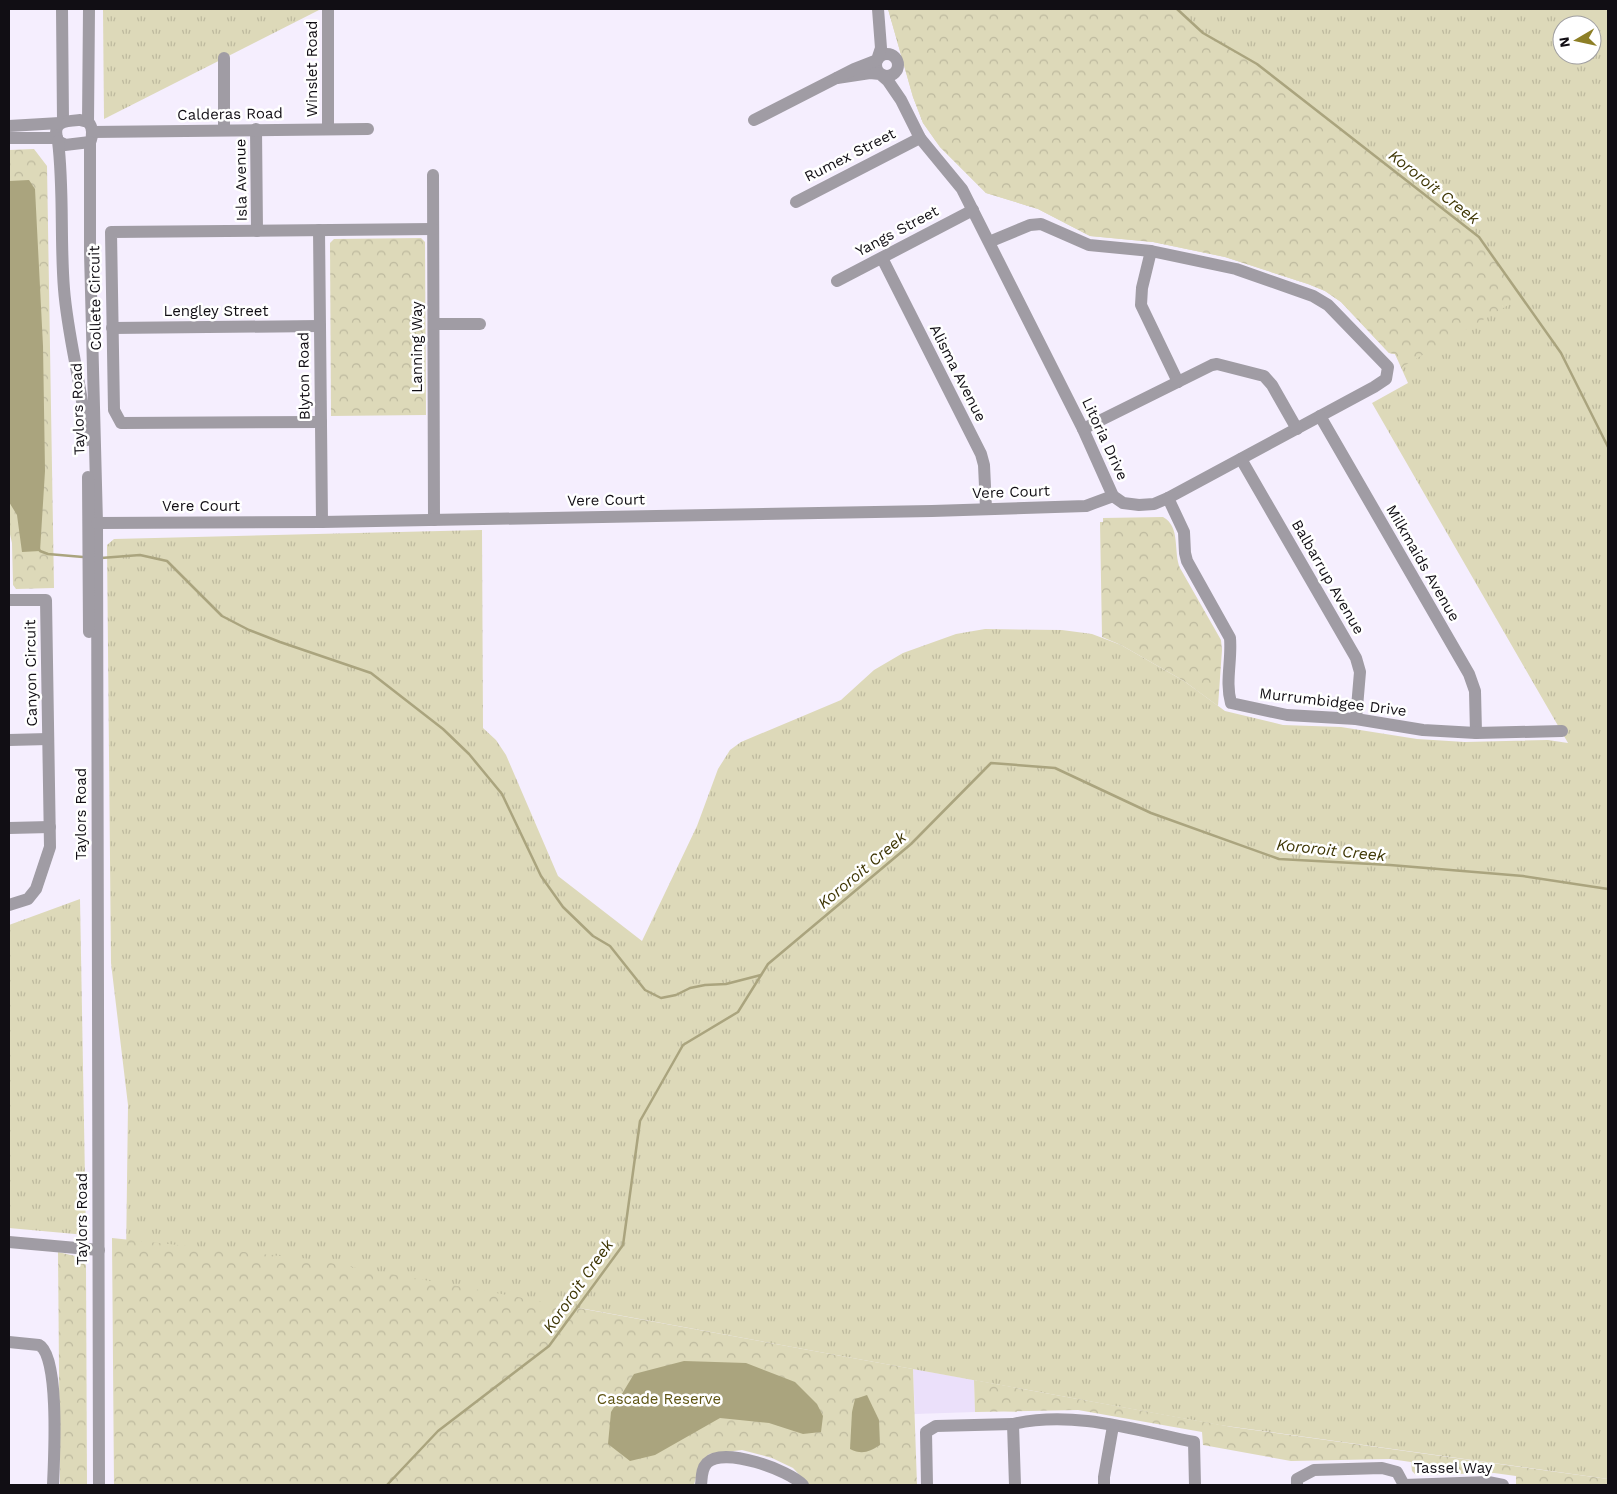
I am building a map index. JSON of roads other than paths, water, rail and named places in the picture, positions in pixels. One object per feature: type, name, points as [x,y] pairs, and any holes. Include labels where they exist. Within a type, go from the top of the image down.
[{"type":"street","points":[[62,9],[61,122],[56,130],[62,187],[64,287],[87,440],[89,639],[91,663],[97,673]]},
{"type":"street","name":"Taylors Road","points":[[89,9],[90,254],[97,523],[100,1485]]},
{"type":"street","name":"Winslet Road","points":[[328,9],[333,22],[328,129]]},
{"type":"street","name":"Litoria Drive","points":[[878,9],[884,19],[890,48],[898,61],[898,76],[908,101],[911,118]]},
{"type":"street","name":"Litoria Drive","points":[[878,9],[881,48],[876,67],[894,89],[920,138],[962,189],[1083,429],[1113,496],[1123,503],[1139,505],[1154,504],[1168,498],[1374,387],[1387,373],[1328,305],[1313,296],[1236,269],[1151,250]]},
{"type":"street","points":[[754,120],[877,60],[879,56],[886,53],[893,55]]},
{"type":"street","points":[[224,58],[224,130]]},
{"type":"street","points":[[837,78],[870,73],[890,76],[898,68]]},
{"type":"street","points":[[9,126],[80,120],[90,132],[65,145],[58,139],[9,138]]},
{"type":"street","name":"Calderas Road","points":[[90,132],[368,128]]},
{"type":"street","name":"Isla Avenue","points":[[256,129],[257,231]]},
{"type":"street","name":"Rumex Street","points":[[796,202],[920,138]]},
{"type":"street","name":"Lanning Way","points":[[433,175],[434,520]]},
{"type":"street","name":"Yangs Street","points":[[837,281],[972,210]]},
{"type":"street","points":[[989,242],[1030,225],[1041,224],[1089,245],[1151,250],[1142,288],[1141,305],[1178,382]]},
{"type":"street","name":"Collete Circuit","points":[[321,422],[121,423],[114,410],[111,232],[433,229]]},
{"type":"street","name":"Blyton Road","points":[[319,230],[322,522]]},
{"type":"street","name":"Alisma Avenue","points":[[882,258],[981,454],[984,464],[986,508]]},
{"type":"street","points":[[434,324],[480,324]]},
{"type":"street","name":"Lengley Street","points":[[112,328],[320,326]]},
{"type":"street","points":[[1083,429],[1217,364],[1264,376],[1272,384],[1297,429]]},
{"type":"street","name":"Milkmaids Avenue","points":[[1320,416],[1469,674],[1474,691],[1476,733]]},
{"type":"street","name":"Balbarrup Avenue","points":[[1241,459],[1356,658],[1360,672],[1356,719]]},
{"type":"street","name":"Vere Court","points":[[97,523],[322,522],[922,511],[1086,506],[1113,496]]},
{"type":"street","name":"Murrumbidgee Drive","points":[[1168,498],[1184,532],[1185,553],[1188,562],[1230,638],[1228,692],[1231,703],[1287,715],[1356,719],[1423,730],[1476,733],[1562,731]]},
{"type":"street","name":"Canyon Circuit","points":[[9,600],[46,600],[50,827],[50,847],[36,889],[28,899],[9,905]]},
{"type":"street","points":[[9,740],[48,739]]},
{"type":"street","points":[[9,828],[50,827]]},
{"type":"street","points":[[9,1242],[99,1250]]},
{"type":"street","points":[[9,1342],[42,1346],[47,1353],[54,1389],[53,1485]]},
{"type":"street","points":[[927,1485],[926,1432],[936,1426],[1013,1424],[1029,1421],[1076,1419],[1194,1442],[1195,1485]]},
{"type":"street","points":[[1013,1424],[1015,1485]]},
{"type":"street","points":[[1104,1485],[1113,1426]]},
{"type":"street","points":[[701,1485],[703,1468],[708,1462],[715,1458],[731,1458],[747,1459],[778,1469],[797,1479],[803,1485]]},
{"type":"street","points":[[1297,1485],[1297,1479],[1314,1470],[1382,1468],[1397,1472],[1404,1485]]},
{"type":"street","name":"Tassel Way","points":[[1404,1485],[1488,1482],[1503,1485]]},
{"type":"waterway","name":"Kororoit Creek","points":[[1177,9],[1203,33],[1257,64],[1479,237],[1561,353],[1608,447]]},
{"type":"waterway","points":[[39,549],[48,554],[83,557]]},
{"type":"waterway","points":[[101,558],[140,555],[167,561],[222,616],[249,630],[280,642],[371,673],[443,729],[469,754],[502,794],[541,876],[563,907],[593,936],[610,946],[645,990],[661,998],[676,995],[690,988],[726,984],[761,975]]},
{"type":"waterway","name":"Kororoit Creek","points":[[387,1485],[438,1431],[549,1346],[623,1245],[640,1121],[683,1045],[738,1012],[768,964],[911,844],[991,763],[1055,768],[1151,813],[1279,859],[1390,865],[1523,876],[1608,889]]},
{"type":"park label","name":"Cascade Reserve","points":[[659,1399]]}]
